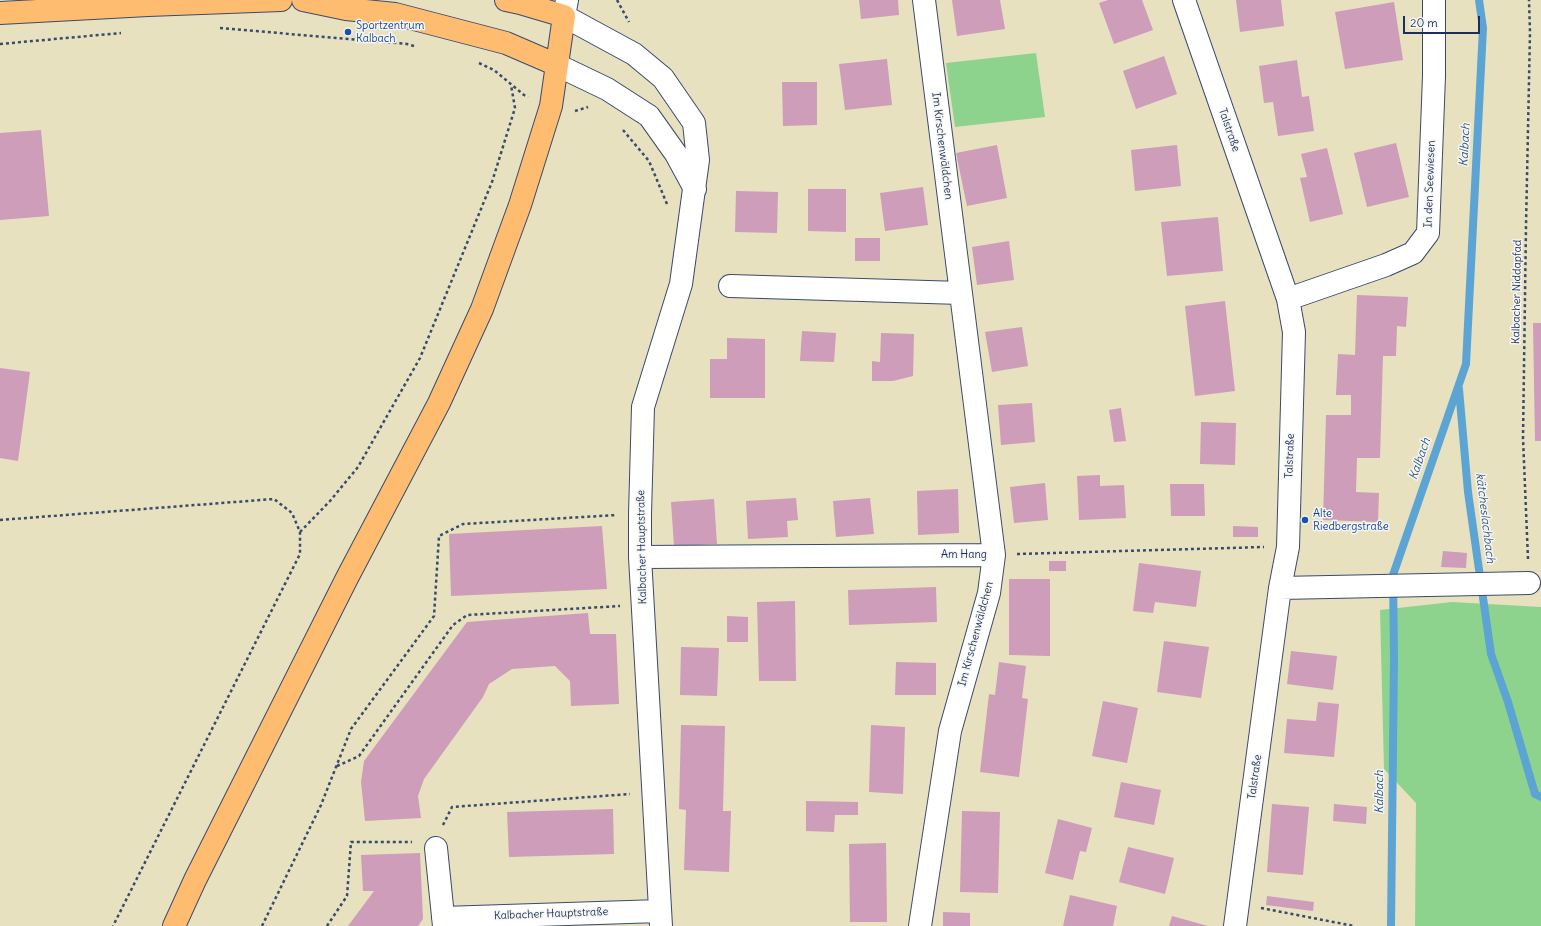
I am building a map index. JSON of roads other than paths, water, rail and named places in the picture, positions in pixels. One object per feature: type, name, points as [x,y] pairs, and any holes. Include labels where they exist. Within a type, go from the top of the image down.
[{"type":"main road","points":[[0,13],[148,2],[281,0]]},
{"type":"main road","points":[[302,0],[346,9],[395,14],[506,43],[557,64]]},
{"type":"main road","points":[[174,926],[195,880],[438,403],[482,309],[520,206],[551,106],[566,8],[506,0]]},
{"type":"street","name":"Im Kirschenwäldchen","points":[[920,926],[950,731],[989,593],[994,555],[924,0]]},
{"type":"street","name":"Talstraße","points":[[1184,0],[1288,299],[1294,332],[1288,547],[1280,588],[1235,926]]},
{"type":"street","name":"In den Seewiesen","points":[[1288,299],[1386,265],[1413,253],[1428,233],[1434,76],[1434,0]]},
{"type":"street","name":"Kalbacher Hauptstraße","points":[[435,845],[443,922],[660,918],[640,557],[643,407],[682,284],[698,160],[694,124],[663,78],[634,54],[566,8]]},
{"type":"street","points":[[557,64],[607,89],[648,116],[676,154],[695,189]]},
{"type":"street","points":[[730,286],[961,293]]},
{"type":"street","name":"Am Hang","points":[[640,557],[994,555]]},
{"type":"street","points":[[1280,588],[1529,584]]},
{"type":"waterway","name":"Kalbach","points":[[1391,926],[1394,658],[1393,575],[1466,364],[1483,28],[1479,0]]},
{"type":"waterway","name":"kätcheslachbach","points":[[1459,389],[1468,492],[1491,654],[1508,702],[1535,794],[1541,797]]},
{"type":"place","name":"Sportzentrum Kalbach","points":[[348,32]]},
{"type":"place","name":"Alte Riedbergstraße","points":[[1305,520]]}]
